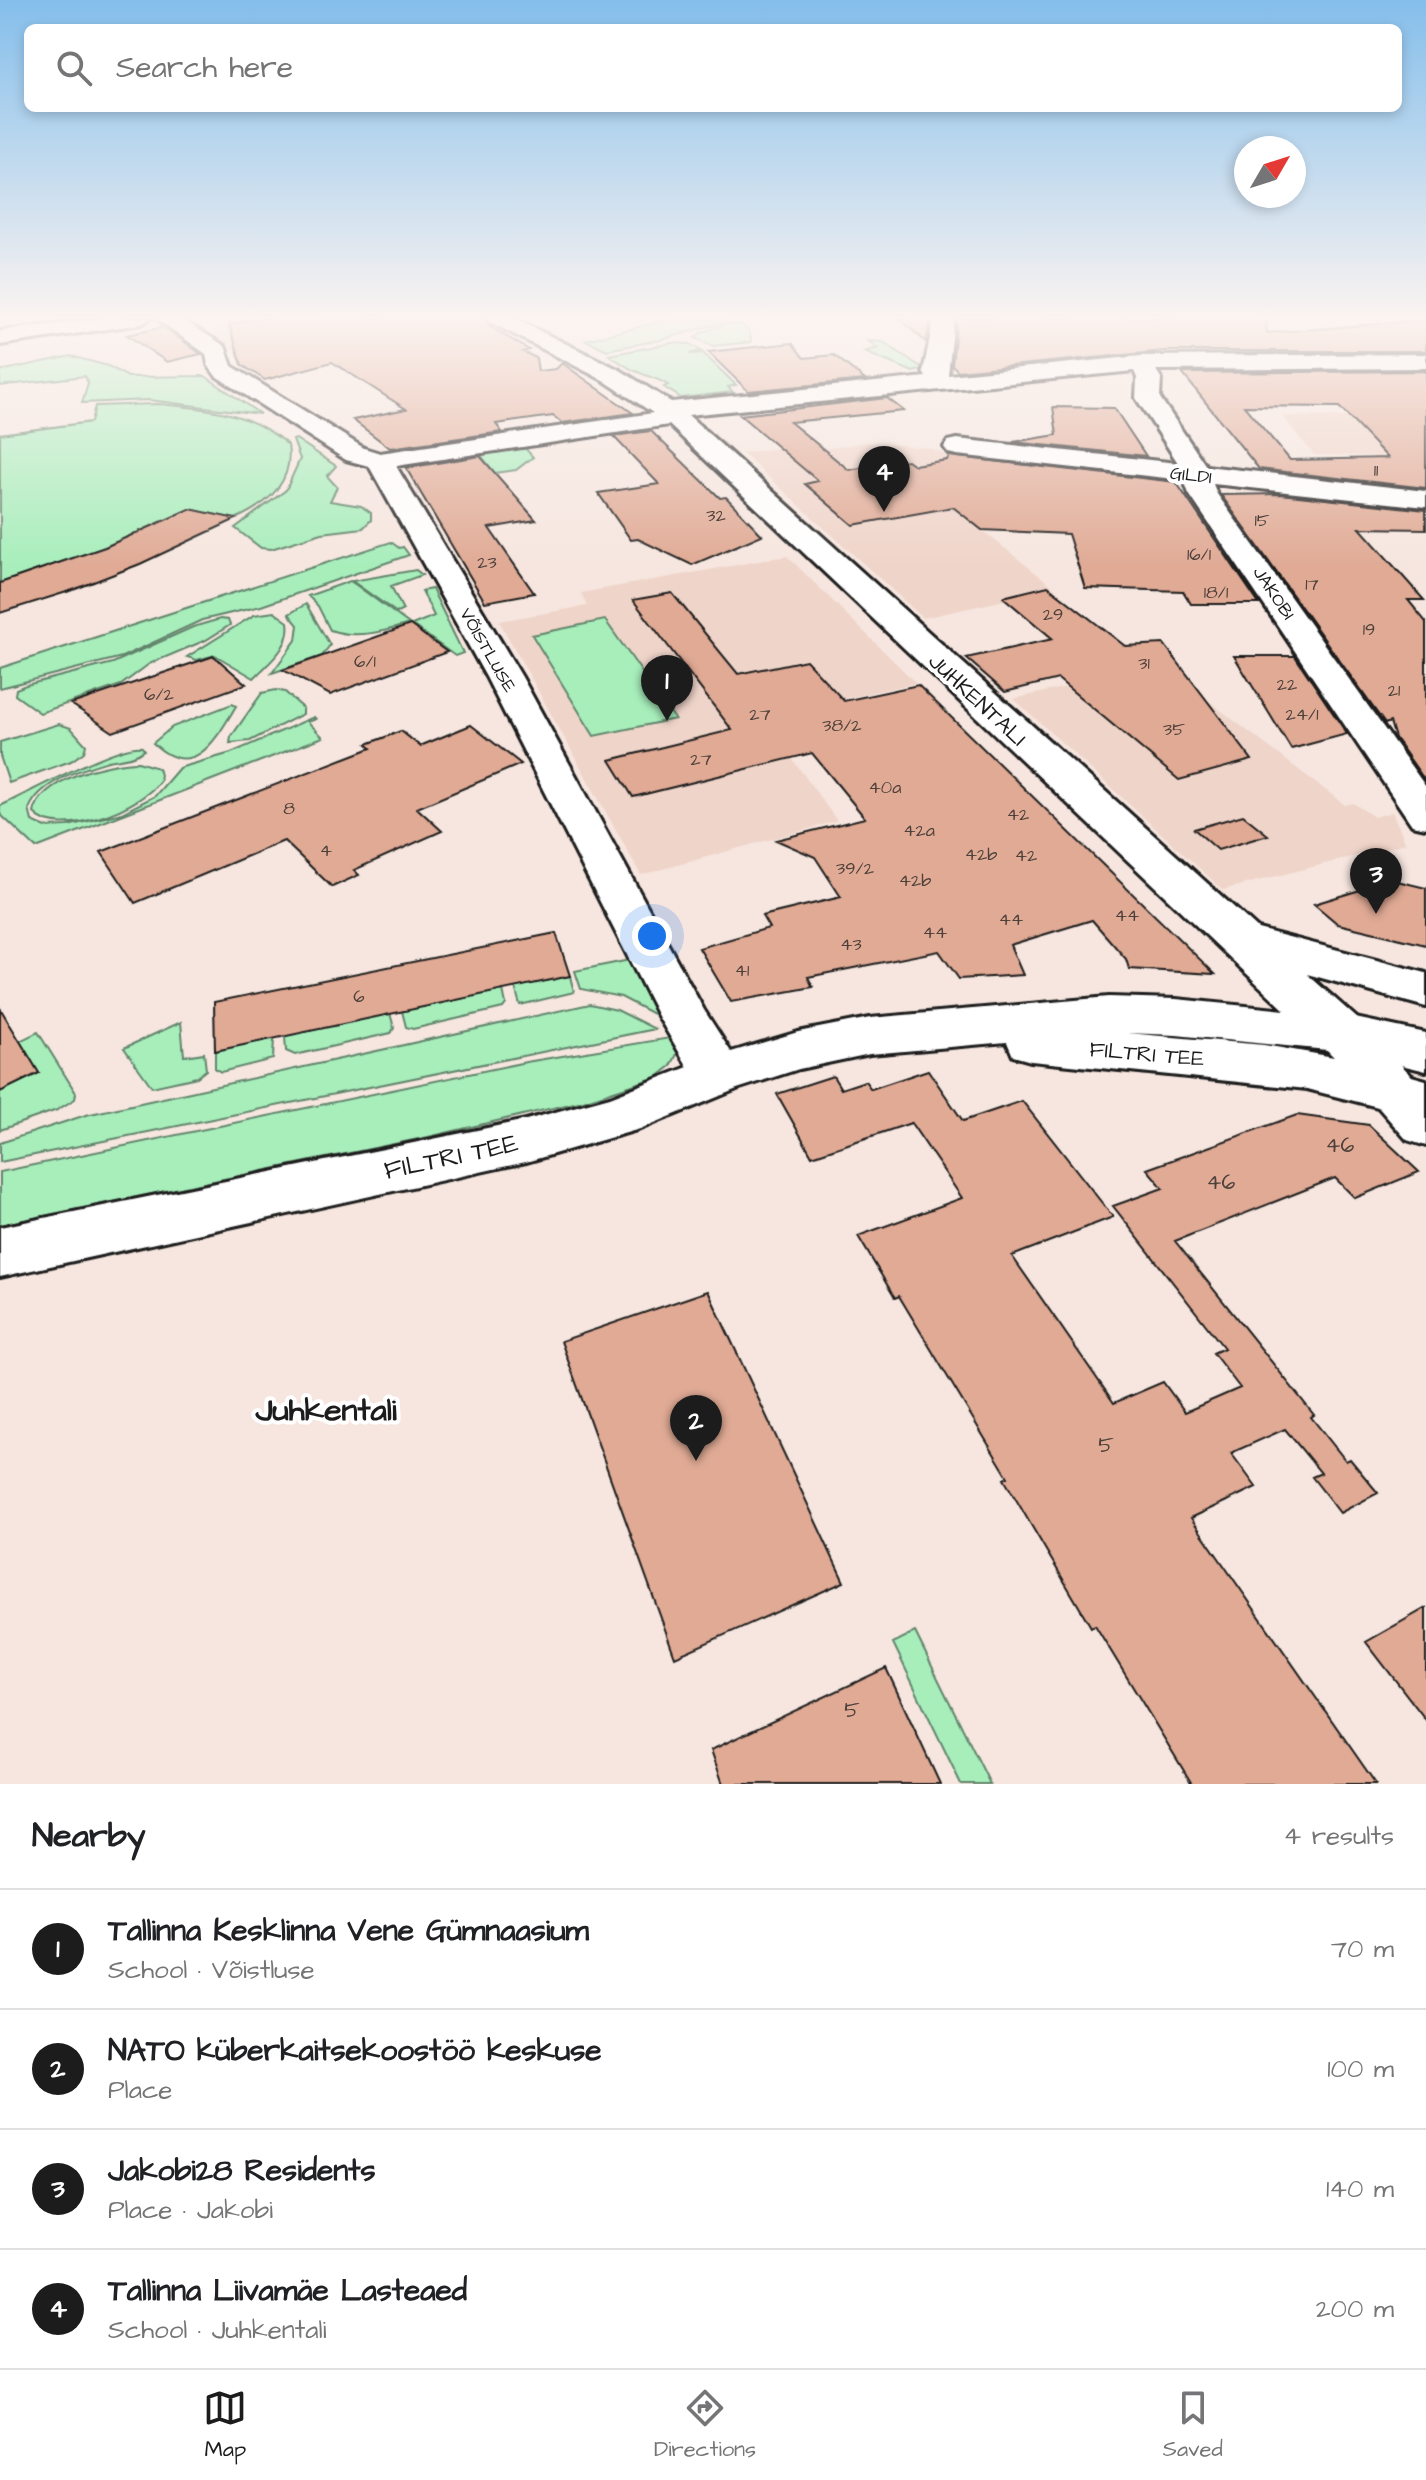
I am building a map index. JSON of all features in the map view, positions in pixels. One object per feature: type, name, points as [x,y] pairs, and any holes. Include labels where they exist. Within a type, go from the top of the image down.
[{"type":"street","points":[[271,401],[355,454],[379,461],[670,413],[769,401]]},
{"type":"street","name":"JUHKENTALI","points":[[651,401],[670,413],[1341,1033],[1419,1092]]},
{"type":"street","name":"JAKOBI","points":[[1150,401],[1196,475],[1203,494],[1426,816]]},
{"type":"street","name":"GILDI","points":[[957,447],[1426,499]]},
{"type":"street","name":"VÕISTLUSE","points":[[379,461],[504,677],[684,1018],[719,1075]]},
{"type":"street","points":[[1176,1017],[1217,1006],[1231,996],[1239,983],[1238,939],[1426,990]]},
{"type":"street","name":"FILTRI TEE","points":[[0,1252],[526,1141],[621,1115],[719,1075],[798,1051],[893,1032],[1109,1015],[1176,1017],[1341,1033]]},
{"type":"street","name":"FILTRI TEE","points":[[893,1032],[1264,1064],[1419,1092]]},
{"type":"shaded area","points":[[1282,416],[1426,418],[1426,489],[1404,487],[1372,456],[1314,455]]},
{"type":"shaded area","points":[[867,442],[941,452],[977,481],[982,530],[1056,589],[923,618],[742,453],[779,448],[788,455]]},
{"type":"shaded area","points":[[787,556],[916,683],[775,714],[773,732],[837,821],[641,875],[499,621],[587,606],[581,593]]},
{"type":"shaded area","points":[[1161,665],[1345,805],[1353,803],[1374,817],[1392,812],[1406,843],[1223,890],[1014,699]]},
{"type":"green space","points":[[159,401],[242,401],[260,414]]},
{"type":"green space","points":[[158,404],[243,418],[288,445],[287,471],[276,491],[258,507],[235,519],[190,509],[105,547],[0,583],[0,434],[91,422],[95,406]]},
{"type":"green space","points":[[296,439],[336,466],[327,476],[337,487],[330,501],[361,506],[371,513],[371,520],[363,528],[322,533],[271,549],[261,548],[235,528],[286,490],[300,459],[293,440]]},
{"type":"green space","points":[[524,447],[533,457],[516,470],[495,473],[480,454]]},
{"type":"green space","points":[[391,542],[399,548],[403,547],[409,555],[261,606],[202,620],[122,657],[0,688],[0,668]]},
{"type":"green space","points":[[416,570],[422,575],[391,586],[403,610],[397,613],[352,581]]},
{"type":"green space","points":[[350,581],[409,624],[359,634],[330,630],[318,606],[308,596]]},
{"type":"green space","points":[[432,589],[463,653],[455,656],[412,625],[434,616],[422,591]]},
{"type":"green space","points":[[306,604],[330,645],[322,656],[272,673],[296,640],[298,625],[289,614]]},
{"type":"green space","points":[[274,612],[288,622],[286,639],[278,653],[254,678],[215,655],[197,660],[187,657],[254,615]]},
{"type":"green space","points":[[220,619],[228,620],[230,625],[206,640],[149,664],[121,685],[40,713],[15,695],[16,689],[26,685],[113,663],[193,627]]},
{"type":"green space","points":[[605,620],[675,719],[594,736],[532,635]]},
{"type":"green space","points":[[285,692],[303,708],[303,714],[250,741],[230,743],[262,693]]},
{"type":"green space","points":[[232,704],[236,706],[221,730],[203,751],[193,757],[181,758],[168,754],[153,743],[172,727]]},
{"type":"green space","points":[[314,717],[316,719],[308,722],[323,737],[36,848],[0,814],[0,806],[73,770],[114,752],[142,747],[144,750],[136,755],[86,768],[52,784],[34,799],[29,809],[32,821],[46,827],[68,826],[122,813],[155,796],[179,768],[231,753]]},
{"type":"green space","points":[[59,724],[71,728],[86,745],[84,752],[71,761],[9,783],[0,756],[0,742]]},
{"type":"green space","points":[[138,762],[158,768],[161,779],[152,790],[120,809],[81,822],[62,823],[46,821],[34,813],[39,801],[62,782],[93,769]]},
{"type":"green space","points":[[635,959],[659,1017],[621,997],[581,989],[575,971]]},
{"type":"green space","points":[[570,976],[574,992],[520,1005],[515,987]]},
{"type":"green space","points":[[503,990],[506,1004],[503,1008],[413,1029],[406,1027],[402,1011]]},
{"type":"green space","points":[[590,1004],[617,1010],[655,1029],[0,1162],[0,1143],[86,1115]]},
{"type":"green space","points":[[390,1013],[394,1028],[391,1033],[295,1055],[286,1051],[285,1036]]},
{"type":"green space","points":[[181,1022],[184,1056],[204,1053],[206,1070],[197,1077],[152,1087],[124,1048]]},
{"type":"green space","points":[[38,1032],[76,1093],[75,1099],[57,1110],[0,1130],[0,1092],[39,1073],[20,1041]]},
{"type":"green space","points":[[676,1037],[680,1048],[671,1066],[657,1077],[583,1101],[428,1137],[0,1225],[0,1172],[526,1062]]},
{"type":"green space","points":[[274,1038],[273,1059],[221,1072],[215,1069],[215,1051]]},
{"type":"green space","points":[[915,1632],[990,1784],[961,1784],[893,1643]]},
{"type":"building","points":[[394,401],[616,401],[633,413],[562,423],[553,416],[496,424],[502,432],[390,448],[353,420],[406,409]]},
{"type":"building","points":[[859,401],[891,401],[904,411],[790,422],[849,470],[907,460],[914,465],[947,460],[949,456],[1176,482],[1259,604],[1191,604],[1183,591],[1085,588],[1068,534],[982,530],[953,507],[853,525],[805,484],[818,481],[740,415]]},
{"type":"building","points":[[1205,401],[1426,401],[1426,488],[1259,469]],"holes":[[[1244,406],[1339,407],[1388,458],[1290,460]]]},
{"type":"building","points":[[1053,407],[1114,408],[1146,456],[1013,442],[1057,435]]},
{"type":"building","points":[[651,431],[720,498],[726,497],[762,535],[692,565],[638,539],[631,540],[598,493],[659,484],[613,436]]},
{"type":"building","points":[[480,456],[536,520],[489,528],[534,593],[485,602],[406,468]]},
{"type":"building","points":[[1280,494],[1426,510],[1426,529],[1360,528],[1424,600],[1408,600],[1426,622],[1426,782],[1395,738],[1390,722],[1385,724],[1221,495]]},
{"type":"building","points":[[190,509],[236,519],[140,564],[73,590],[0,613],[0,583],[105,547]]},
{"type":"building","points":[[1048,586],[1125,646],[1164,644],[1252,760],[1179,780],[1058,679],[1005,692],[966,658],[1053,639],[1003,597]]},
{"type":"building","points":[[672,593],[738,674],[806,660],[844,701],[918,685],[1215,974],[1129,969],[1126,959],[1092,920],[1010,945],[1023,975],[959,979],[939,951],[808,977],[813,987],[731,1002],[699,948],[769,928],[762,916],[841,897],[815,857],[776,840],[865,818],[812,753],[633,797],[610,760],[732,730],[633,600]]},
{"type":"building","points":[[410,625],[447,652],[330,695],[283,670]]},
{"type":"building","points":[[214,656],[246,684],[113,732],[71,704]]},
{"type":"building","points":[[1234,656],[1295,656],[1347,734],[1291,749]]},
{"type":"building","points":[[471,725],[521,764],[417,808],[442,831],[354,870],[359,875],[332,887],[284,841],[135,903],[101,852],[371,748],[367,744],[401,731],[420,746]]},
{"type":"building","points":[[1243,815],[1268,835],[1218,850],[1194,829]]},
{"type":"building","points":[[1393,880],[1426,888],[1426,945],[1338,924],[1314,904]]},
{"type":"building","points":[[556,933],[570,976],[215,1051],[214,1002]]},
{"type":"building","points":[[0,1008],[39,1073],[0,1092]]},
{"type":"building","points":[[928,1070],[963,1121],[1022,1101],[1113,1217],[1012,1256],[1114,1403],[1163,1382],[1185,1412],[1240,1388],[1213,1353],[1224,1348],[1113,1206],[1163,1188],[1147,1169],[1297,1115],[1369,1125],[1419,1172],[1355,1198],[1335,1178],[1175,1241],[1314,1415],[1311,1417],[1346,1461],[1350,1459],[1378,1493],[1340,1513],[1312,1477],[1321,1473],[1285,1429],[1231,1453],[1256,1487],[1191,1518],[1376,1784],[1192,1784],[1095,1625],[1091,1627],[1004,1479],[1008,1477],[899,1296],[895,1298],[858,1236],[962,1198],[911,1123],[812,1156],[777,1094],[833,1076],[841,1089],[865,1081],[871,1089]]},
{"type":"building","points":[[708,1291],[844,1582],[675,1657],[561,1341]]},
{"type":"building","points":[[1426,1608],[1426,1720],[1366,1642]]},
{"type":"building","points":[[886,1668],[940,1784],[723,1784],[711,1750]]},
{"type":"place","name":"Tallinna Liivamäe Lasteaed","points":[[884,512]]},
{"type":"place","name":"Tallinna Kesklinna Vene Gümnaasium","points":[[667,721]]},
{"type":"place","name":"Jakobi28 Residents","points":[[1376,914]]},
{"type":"place","name":"NATO küberkaitsekoostöö keskuse","points":[[696,1461]]},
{"type":"district","name":"Juhkentali","points":[[326,1409]]}]
